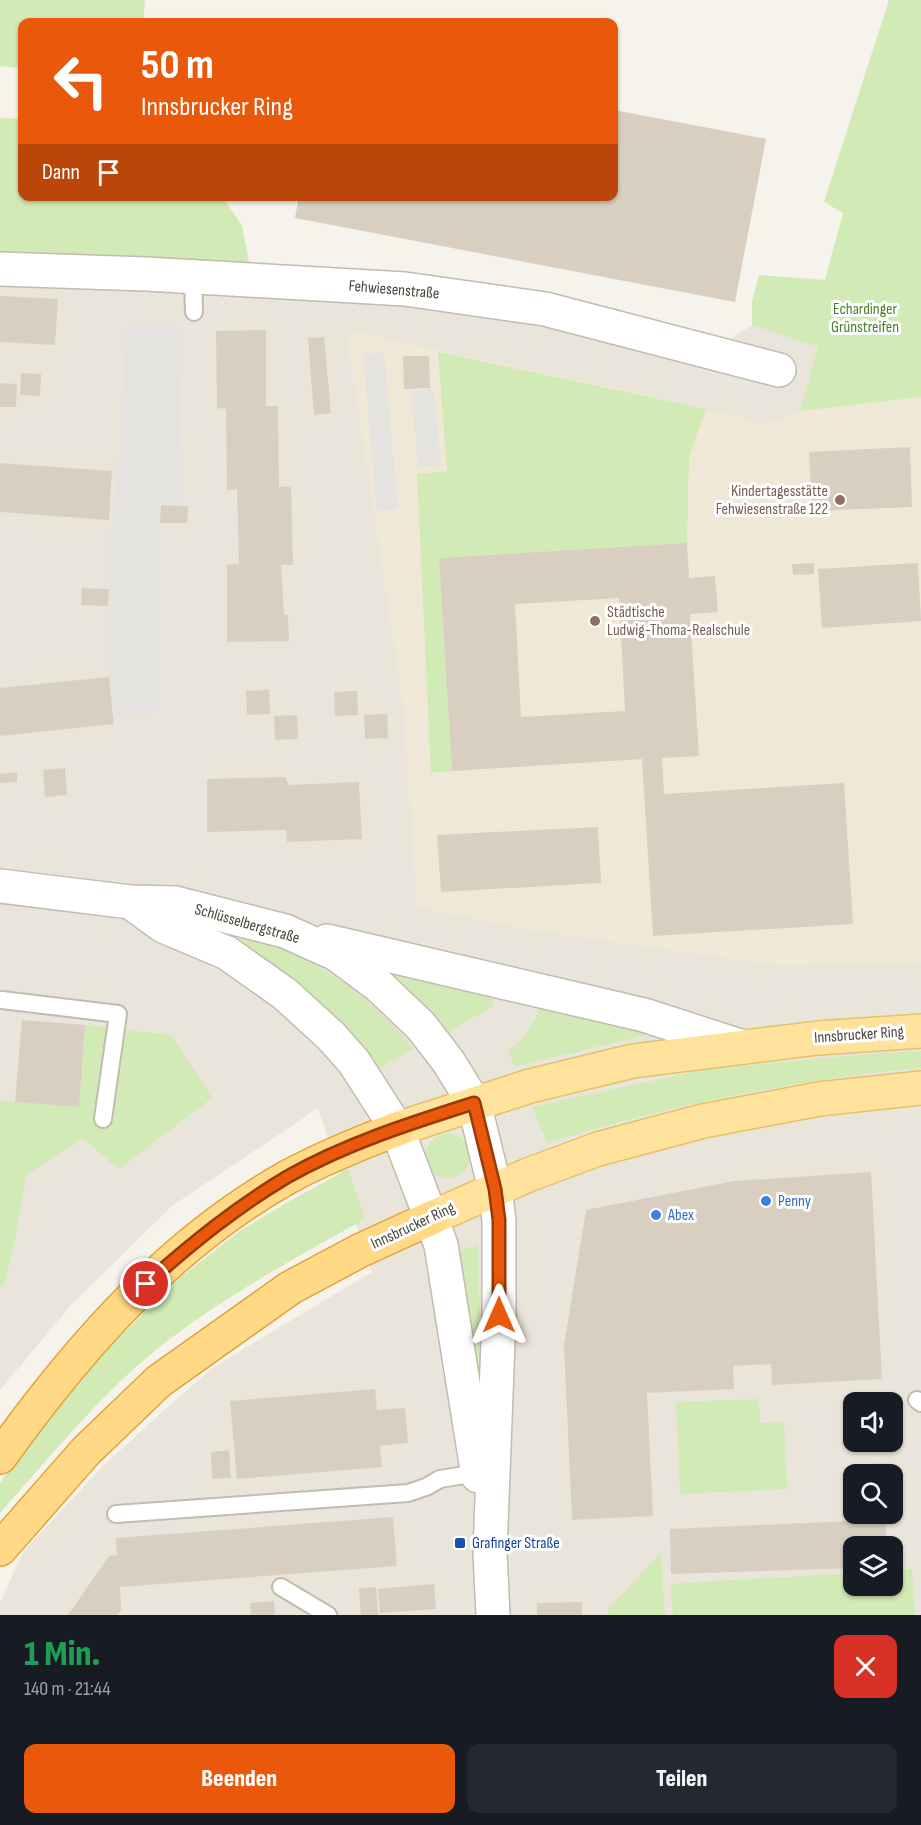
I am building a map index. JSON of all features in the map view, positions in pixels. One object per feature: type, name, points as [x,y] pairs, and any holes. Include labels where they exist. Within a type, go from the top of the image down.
[{"type":"highway","name":"Innsbrucker Ring","points":[[0,1457],[58,1379],[104,1327],[146,1284],[199,1237],[289,1176],[359,1143],[397,1129]]},
{"type":"highway","name":"Innsbrucker Ring","points":[[0,1549],[86,1451],[159,1380],[290,1288],[359,1251],[431,1218]]},
{"type":"main road","name":"Innsbrucker Ring","points":[[397,1129],[530,1086],[633,1061],[818,1038],[921,1031]]},
{"type":"main road","name":"Innsbrucker Ring","points":[[431,1218],[495,1189],[598,1149],[703,1121],[819,1099],[921,1088]]},
{"type":"street","name":"Fehwiesenstraße","points":[[0,269],[405,289],[545,309],[779,370]]},
{"type":"street","name":"Schlüsselbergstraße","points":[[0,886],[130,902],[175,903],[285,931],[336,954],[379,986],[421,1026],[448,1061],[474,1103]]},
{"type":"street","name":"Schlüsselbergstraße","points":[[130,902],[163,926],[227,953],[285,994],[331,1036],[354,1062],[397,1129]]},
{"type":"street","points":[[285,931],[644,1015],[743,1047]]},
{"type":"street","points":[[474,1103],[495,1189],[499,1220],[499,1315],[490,1552],[493,1615]]},
{"type":"street","points":[[397,1129],[441,1245],[490,1552]]},
{"type":"lane","points":[[193,278],[194,312]]},
{"type":"lane","points":[[2,1000],[118,1014],[103,1119]]},
{"type":"lane","points":[[116,1515],[408,1493],[440,1479],[477,1473]]},
{"type":"lane","points":[[281,1587],[328,1615]]},
{"type":"shaded area","points":[[0,256],[250,267],[488,282],[730,339],[752,325],[819,347],[801,411],[921,397],[921,1615],[0,1615],[0,1603],[23,1552],[103,1466],[215,1366],[372,1272],[318,1108],[172,1206],[71,1305],[0,1390]]},
{"type":"shaded area","points":[[127,324],[177,327],[183,504],[159,504],[159,712],[114,717],[110,674],[111,524],[118,475]]},
{"type":"shaded area","name":"Städtische Ludwig-Thoma-Realschule","points":[[346,330],[732,414],[753,423],[770,422],[801,411],[921,397],[921,964],[781,966],[531,930],[417,907],[403,704]]},
{"type":"shaded area","points":[[384,352],[398,509],[377,511],[363,354]]},
{"type":"shaded area","points":[[434,389],[441,465],[418,467],[411,391]]},
{"type":"green space","points":[[0,0],[145,0],[143,18],[18,18],[18,68],[0,66]]},
{"type":"green space","name":"Echardinger Grünstreifen","points":[[889,0],[921,0],[921,397],[800,411],[818,347],[752,325],[752,302],[759,275],[825,280],[843,213],[824,202]]},
{"type":"green space","points":[[0,118],[18,119],[18,201],[226,201],[242,226],[250,267],[0,256]]},
{"type":"green space","points":[[438,352],[706,409],[689,457],[687,543],[439,558],[452,771],[431,773],[417,474],[447,471]]},
{"type":"green space","points":[[250,932],[272,941],[339,980],[380,1013],[413,1049],[378,1069],[350,1032],[321,1005],[247,949],[240,937]]},
{"type":"green space","points":[[376,967],[498,989],[492,1007],[448,1032]]},
{"type":"green space","points":[[543,1001],[654,1033],[515,1067],[508,1050],[526,1034]]},
{"type":"green space","points":[[85,1025],[171,1035],[212,1098],[119,1169],[83,1139],[27,1174],[13,1249],[4,1284],[0,1287],[0,1101],[79,1107]]},
{"type":"green space","points":[[921,1051],[921,1068],[827,1079],[732,1096],[639,1117],[547,1143],[532,1107],[701,1070]]},
{"type":"green space","points":[[448,1134],[463,1141],[470,1156],[463,1171],[448,1178],[433,1171],[426,1156],[433,1141]]},
{"type":"green space","points":[[348,1169],[365,1219],[242,1290],[194,1321],[147,1357],[81,1421],[0,1513],[0,1483],[33,1436],[105,1351],[181,1277],[241,1230]]},
{"type":"green space","points":[[478,1244],[482,1390],[478,1394],[453,1253]]},
{"type":"green space","points":[[759,1399],[760,1423],[784,1422],[787,1489],[680,1494],[676,1402]]},
{"type":"green space","points":[[661,1553],[665,1615],[608,1615],[608,1609]]},
{"type":"green space","points":[[903,1569],[912,1569],[915,1615],[673,1615],[670,1584],[843,1574],[843,1596],[903,1596]]},
{"type":"building","points":[[618,111],[766,139],[735,302],[295,218],[298,201],[618,201]]},
{"type":"building","points":[[0,296],[58,299],[55,345],[0,342]]},
{"type":"building","points":[[266,330],[266,406],[278,406],[279,487],[291,486],[293,565],[281,565],[284,615],[288,615],[289,641],[227,642],[227,565],[239,564],[237,489],[227,490],[226,409],[217,408],[216,331]]},
{"type":"building","points":[[324,337],[331,413],[314,415],[308,338]]},
{"type":"building","points":[[403,356],[429,356],[430,388],[404,389]]},
{"type":"building","points":[[21,373],[41,374],[40,396],[20,395]]},
{"type":"building","points":[[0,383],[17,384],[16,407],[0,407]]},
{"type":"building","points":[[910,447],[912,507],[812,511],[809,452]]},
{"type":"building","points":[[0,463],[112,471],[109,520],[0,512]]},
{"type":"building","points":[[161,505],[188,506],[187,523],[160,523]]},
{"type":"building","points":[[687,543],[689,578],[715,576],[718,612],[690,614],[699,756],[662,758],[664,794],[844,783],[853,924],[653,936],[642,759],[452,771],[439,558]],"holes":[[[619,598],[625,711],[521,717],[515,604]]]},
{"type":"building","points":[[814,563],[814,574],[793,575],[792,564]]},
{"type":"building","points":[[918,563],[921,621],[822,628],[818,569]]},
{"type":"building","points":[[82,588],[109,589],[108,606],[81,605]]},
{"type":"building","points":[[109,677],[114,724],[0,736],[0,688]]},
{"type":"building","points":[[269,690],[270,714],[247,715],[246,691]]},
{"type":"building","points":[[357,691],[358,715],[335,716],[334,692]]},
{"type":"building","points":[[387,714],[388,738],[365,739],[364,715]]},
{"type":"building","points":[[297,715],[298,739],[275,740],[274,716]]},
{"type":"building","points":[[65,768],[67,795],[45,797],[43,770]]},
{"type":"building","points":[[17,772],[17,782],[0,783],[0,774]]},
{"type":"building","points":[[285,777],[289,785],[359,782],[362,839],[287,842],[286,830],[207,832],[207,779]]},
{"type":"building","points":[[598,827],[601,883],[441,892],[437,835]]},
{"type":"building","points":[[22,1020],[85,1025],[79,1107],[15,1102]]},
{"type":"building","points":[[871,1172],[882,1379],[772,1385],[771,1364],[733,1366],[734,1389],[647,1393],[653,1516],[572,1520],[564,1345],[586,1210],[734,1181]]},
{"type":"building","points":[[375,1389],[377,1410],[405,1408],[408,1443],[380,1446],[382,1467],[237,1479],[230,1401]]},
{"type":"building","points":[[229,1450],[231,1478],[212,1479],[211,1452]]},
{"type":"building","points":[[393,1517],[397,1566],[120,1587],[121,1610],[117,1615],[68,1615],[109,1556],[117,1555],[116,1538]]},
{"type":"building","points":[[843,1521],[843,1524],[886,1524],[886,1536],[843,1536],[843,1568],[671,1574],[670,1529]]},
{"type":"building","points":[[434,1584],[436,1609],[380,1613],[378,1589]]},
{"type":"building","points":[[376,1587],[378,1615],[361,1615],[359,1588]]},
{"type":"building","points":[[274,1601],[275,1615],[251,1615],[250,1603]]},
{"type":"building","points":[[582,1602],[582,1615],[537,1615],[537,1603]]},
{"type":"place","name":"Kindertagesstätte Fehwiesenstraße 122","points":[[840,500]]},
{"type":"place","name":"Städtische Ludwig-Thoma-Realschule","points":[[595,621]]},
{"type":"place","name":"Penny","points":[[766,1201]]},
{"type":"place","name":"Abex","points":[[656,1215]]},
{"type":"place","name":"Grafinger Straße","points":[[460,1543]]},
{"type":"route","points":[[146,1284],[199,1237],[289,1176],[359,1143],[474,1103],[495,1189],[499,1220],[499,1315]]}]
